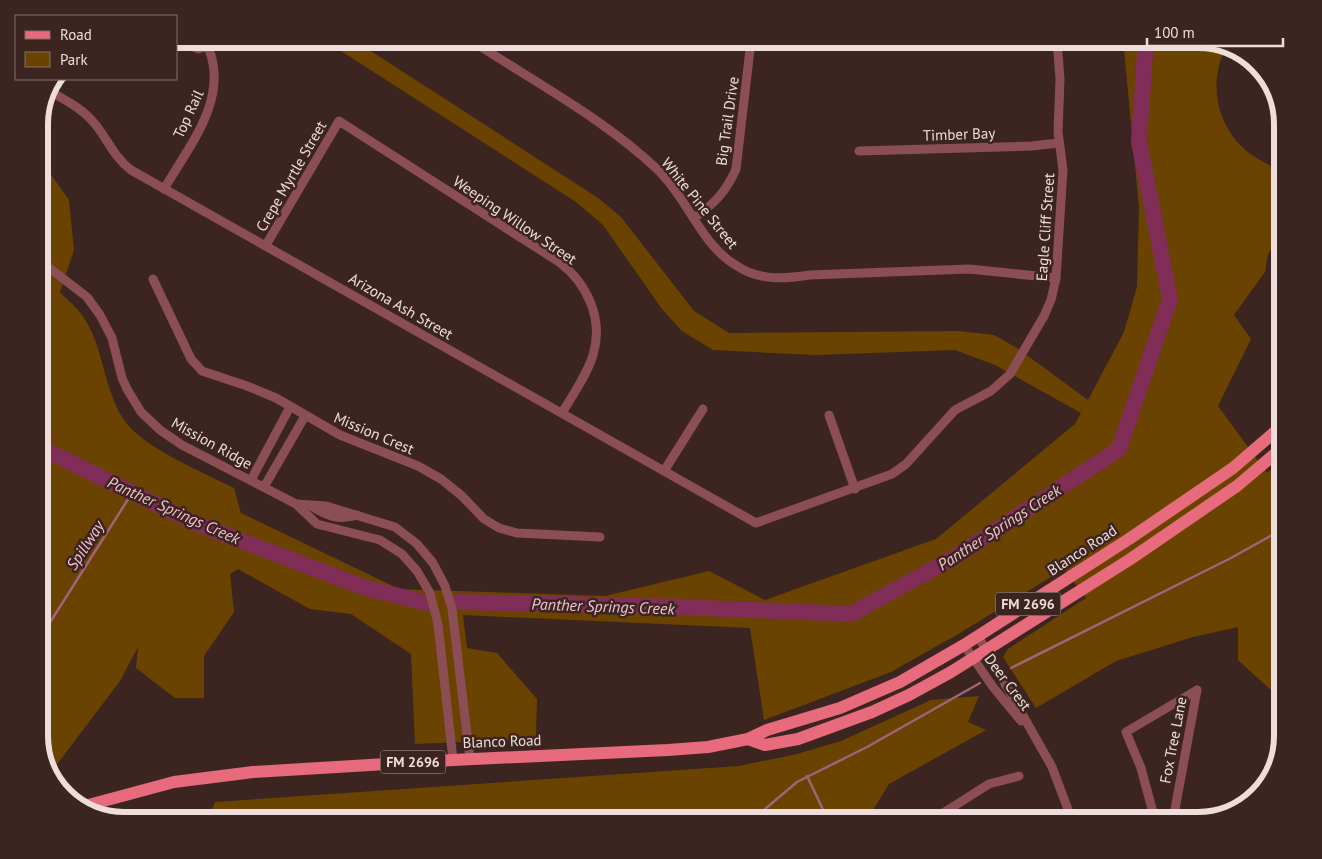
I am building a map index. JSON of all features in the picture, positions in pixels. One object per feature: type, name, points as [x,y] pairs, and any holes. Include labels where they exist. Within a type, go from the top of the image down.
[{"type":"main road","name":"Blanco Road","points":[[93,805],[174,782],[253,772],[686,749],[708,747],[748,739],[767,730],[840,708],[900,682],[964,645],[1153,523],[1233,468],[1274,432]]},
{"type":"main road","points":[[1269,437],[1274,442]]},
{"type":"main road","name":"Blanco Road","points":[[748,739],[765,745],[798,738],[829,728],[909,695],[986,650],[1129,560],[1238,486],[1274,454]]},
{"type":"street","points":[[195,47],[198,49],[208,47]]},
{"type":"street","name":"Top Rail","points":[[164,189],[206,116],[213,98],[216,74],[208,47]]},
{"type":"street","name":"White Pine Street","points":[[481,47],[622,139],[660,172],[676,191],[718,251],[731,262],[754,274],[771,278],[969,269],[1056,278]]},
{"type":"street","name":"Big Trail Drive","points":[[694,218],[719,199],[729,185],[736,169],[750,47]]},
{"type":"street","name":"Eagle Cliff Street","points":[[756,524],[855,489],[899,470],[955,410],[991,391],[1010,374],[1044,316],[1056,278],[1063,170],[1059,142],[1060,62],[1058,47]]},
{"type":"street","name":"Arizona Ash Street","points":[[54,94],[89,117],[113,153],[124,165],[756,524]]},
{"type":"street","name":"Crepe Myrtle Street","points":[[266,245],[339,122]]},
{"type":"street","name":"Weeping Willow Street","points":[[339,122],[558,262],[578,280],[591,302],[596,319],[594,353],[587,370],[562,413]]},
{"type":"street","name":"Timber Bay","points":[[860,151],[1030,146],[1059,142]]},
{"type":"street","name":"Mission Ridge","points":[[50,270],[87,297],[100,315],[112,338],[127,390],[150,421],[182,445],[296,504],[317,524],[330,529],[380,540],[402,554],[417,571],[430,593],[438,624],[453,760]]},
{"type":"street","name":"Mission Crest","points":[[153,279],[191,359],[202,371],[215,377],[247,386],[340,435],[393,455],[441,479],[462,496],[484,519],[499,528],[517,533],[600,537]]},
{"type":"street","points":[[251,480],[290,407]]},
{"type":"street","points":[[664,471],[703,409]]},
{"type":"street","points":[[829,415],[855,489]]},
{"type":"street","points":[[264,487],[305,416]]},
{"type":"street","name":"Mission Ridge","points":[[296,504],[311,506],[325,515],[343,519],[357,515],[394,527],[417,544],[433,563],[445,586],[452,609],[470,759]]},
{"type":"street","points":[[354,533],[357,515]]},
{"type":"street","name":"Deer Crest","points":[[978,636],[1004,680],[1031,734]]},
{"type":"street","name":"Deer Crest","points":[[964,645],[1031,734],[1052,767],[1069,812]]},
{"type":"street","points":[[443,668],[460,666]]},
{"type":"street","name":"Fox Tree Lane","points":[[1153,812],[1141,768],[1126,732],[1197,690],[1174,812]]},
{"type":"street","points":[[945,812],[990,784],[1018,776]]},
{"type":"green space","points":[[335,47],[365,47],[598,198],[621,217],[694,311],[729,333],[959,331],[994,335],[1017,348],[1088,400],[1124,332],[1137,287],[1139,207],[1124,47],[1198,47],[1224,52],[1218,73],[1217,87],[1221,113],[1226,126],[1247,152],[1274,168],[1274,245],[1268,254],[1265,272],[1234,315],[1251,339],[1218,406],[1267,473],[1274,468],[1274,726],[1273,692],[1238,660],[1238,627],[1193,637],[1116,661],[1036,708],[1003,657],[1008,649],[1086,598],[1064,569],[960,633],[891,672],[764,720],[750,628],[463,615],[467,648],[497,653],[537,699],[536,739],[415,744],[411,654],[351,614],[310,609],[238,569],[230,574],[234,612],[204,656],[204,698],[175,698],[136,668],[138,647],[120,681],[55,767],[49,750],[48,740],[48,171],[69,200],[74,250],[60,292],[81,313],[92,333],[117,408],[124,420],[145,440],[174,458],[234,488],[241,513],[399,589],[605,596],[709,571],[765,600],[936,539],[1075,424],[1081,413],[995,365],[955,350],[815,355],[713,350],[682,331],[662,309],[603,225],[576,202]]},
{"type":"green space","points":[[979,696],[968,722],[986,730],[889,784],[872,812],[211,812],[215,802],[739,766],[797,754],[841,741],[931,700]]},
{"type":"waterway","name":"Panther Springs Creek","points":[[459,602],[682,607],[851,614],[955,557],[1119,449],[1170,299],[1139,142],[1145,47]]},
{"type":"waterway","name":"Panther Springs Creek","points":[[48,451],[195,523],[363,587],[426,603]]},
{"type":"waterway","name":"Spillway","points":[[48,625],[132,493]]},
{"type":"waterway","points":[[1011,668],[1231,558],[1274,534]]},
{"type":"waterway","points":[[761,812],[797,782],[867,747],[980,683]]},
{"type":"waterway","points":[[807,776],[824,812]]}]
